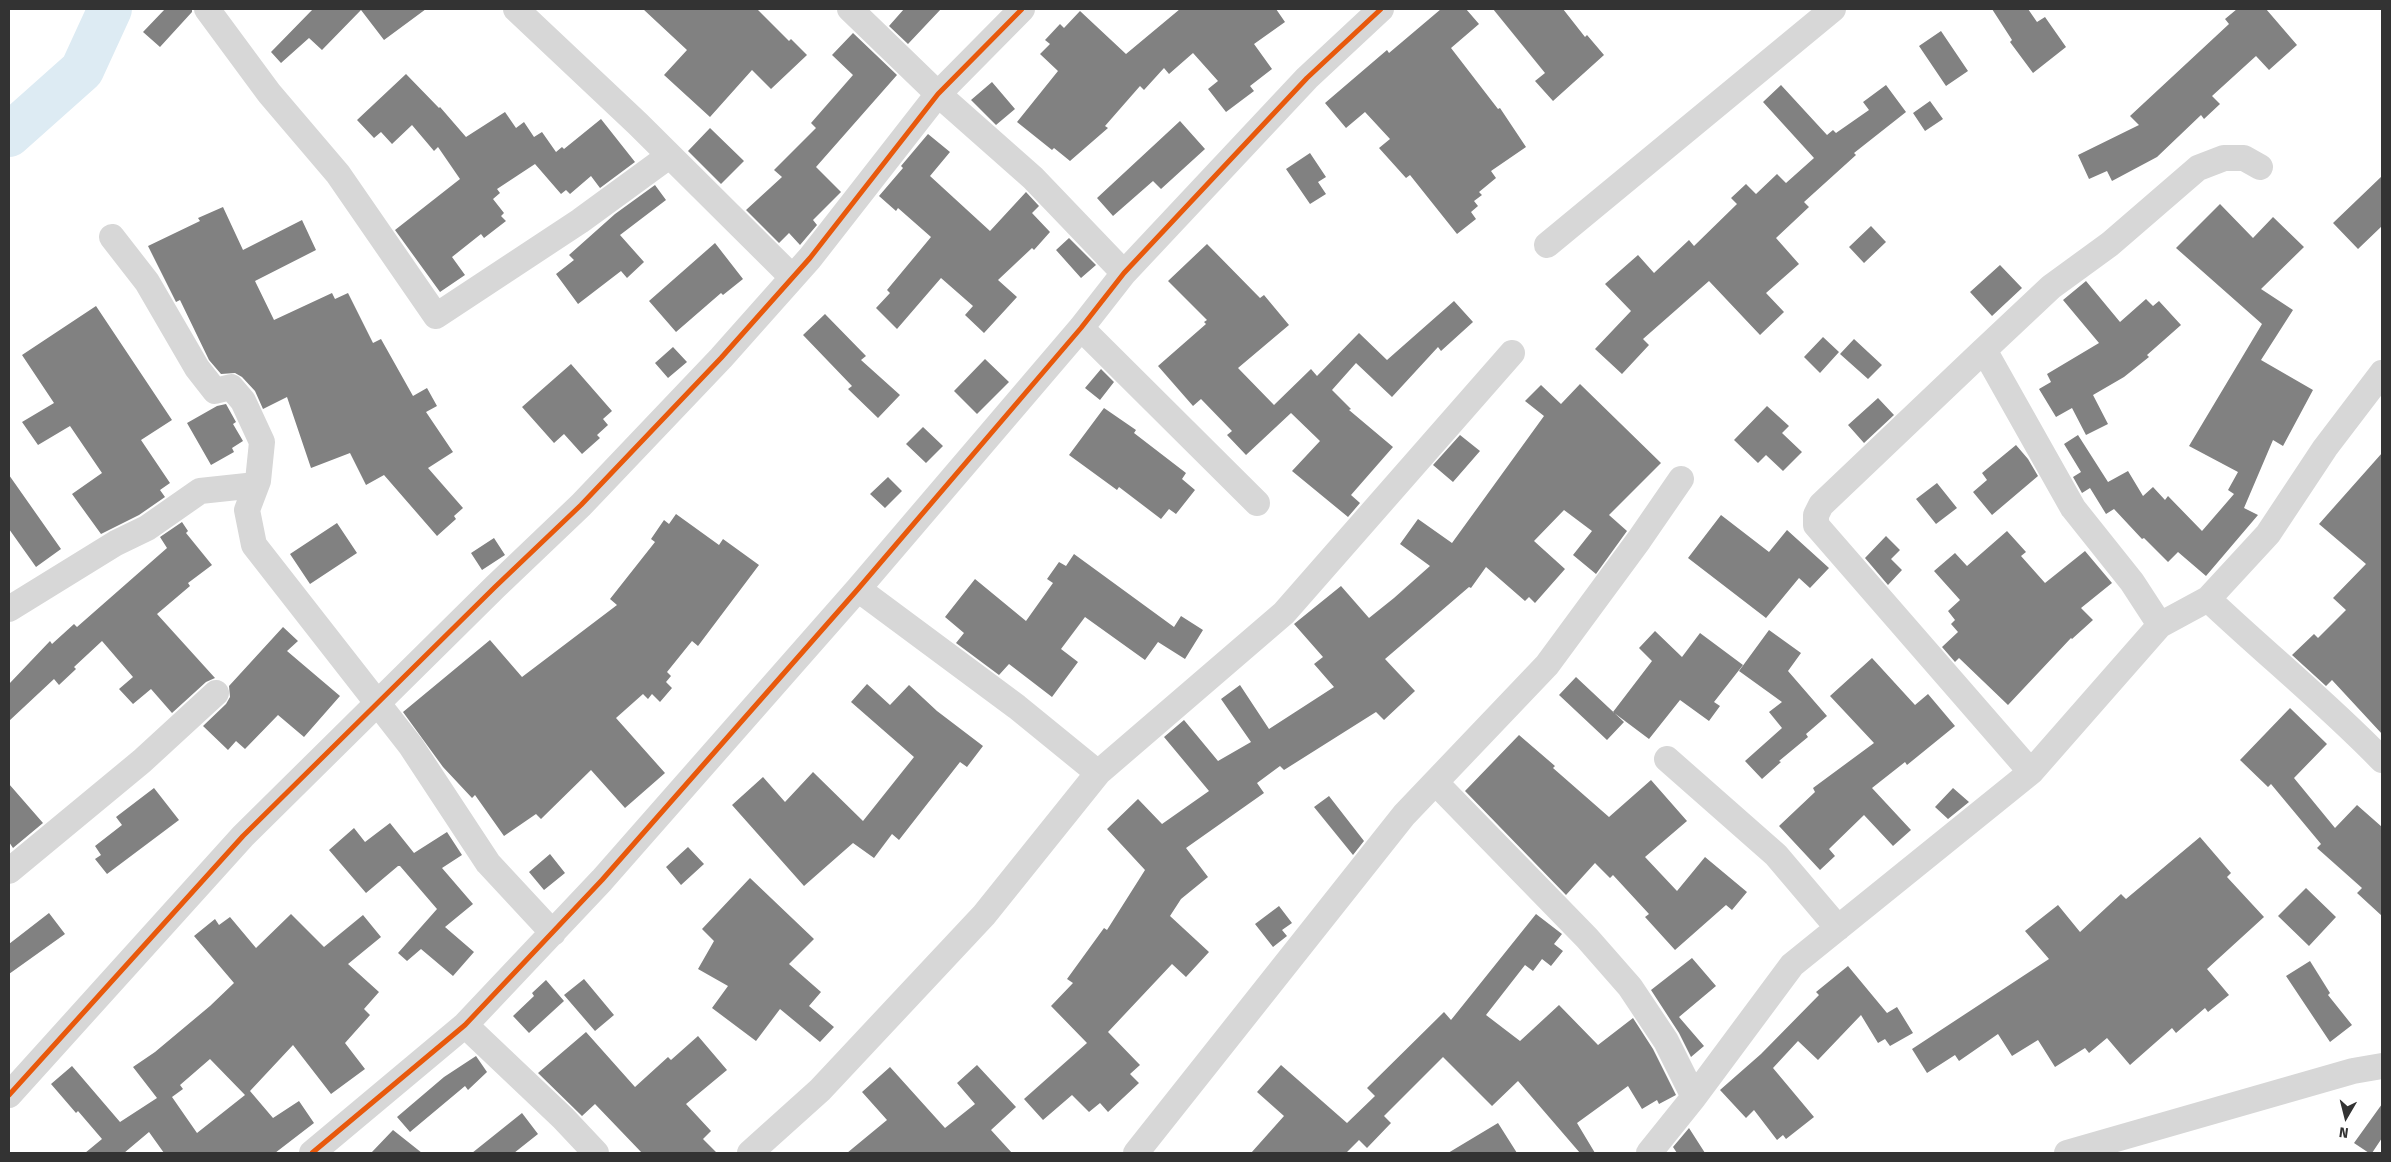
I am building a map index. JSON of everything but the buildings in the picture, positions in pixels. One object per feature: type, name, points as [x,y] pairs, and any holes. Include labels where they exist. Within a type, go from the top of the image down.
[{"type":"street","points":[[207,9],[269,93],[338,174],[436,316],[572,226],[669,156]]},
{"type":"street","points":[[516,9],[792,277]]},
{"type":"street","points":[[850,9],[938,94],[1033,178],[1124,273]]},
{"type":"street","points":[[9,1095],[243,836],[581,505],[721,358],[810,258],[938,94],[1022,9]]},
{"type":"street","points":[[1547,245],[1833,9]]},
{"type":"street","points":[[312,1153],[465,1025],[602,880],[858,589],[1081,328],[1124,273],[1307,78],[1377,10]]},
{"type":"street","points":[[2031,772],[1816,525],[1816,515],[1821,505],[2051,287],[2110,244],[2198,168],[2224,158],[2244,158],[2260,167]]},
{"type":"street","points":[[112,237],[146,282],[197,368],[215,391],[231,387],[243,401],[262,442],[256,485],[248,510],[254,545],[376,704],[411,746],[488,863],[552,933]]},
{"type":"street","points":[[1081,328],[1257,503]]},
{"type":"street","points":[[1984,350],[2073,508],[2132,582],[2160,625]]},
{"type":"street","points":[[750,1153],[820,1090],[984,915],[1098,772],[1284,614],[1512,353]]},
{"type":"street","points":[[1649,1153],[1694,1098],[1792,965],[2031,772],[2160,625],[2208,599],[2268,534],[2325,448],[2382,373]]},
{"type":"street","points":[[1136,1153],[1404,815],[1547,665],[1639,540],[1681,478]]},
{"type":"street","points":[[9,609],[116,543],[147,528],[200,491],[256,485]]},
{"type":"street","points":[[858,589],[1017,707],[1098,772]]},
{"type":"street","points":[[2208,599],[2266,654],[2346,723],[2382,760]]},
{"type":"street","points":[[9,870],[142,761],[216,693]]},
{"type":"street","points":[[1667,759],[1776,855],[1838,928]]},
{"type":"street","points":[[1436,783],[1587,938],[1630,987],[1666,1041],[1694,1098]]},
{"type":"street","points":[[465,1025],[563,1118],[596,1153]]},
{"type":"street","points":[[2067,1153],[2353,1071],[2382,1066]]},
{"type":"waterway","points":[[9,135],[82,70],[110,9]]},
{"type":"cycle path","points":[[9,1095],[243,836],[495,587],[581,505],[721,358],[810,258],[938,94],[1022,9]]},
{"type":"cycle path","points":[[312,1153],[465,1025],[602,880],[858,589],[1081,328],[1124,273],[1307,78],[1381,9]]}]
